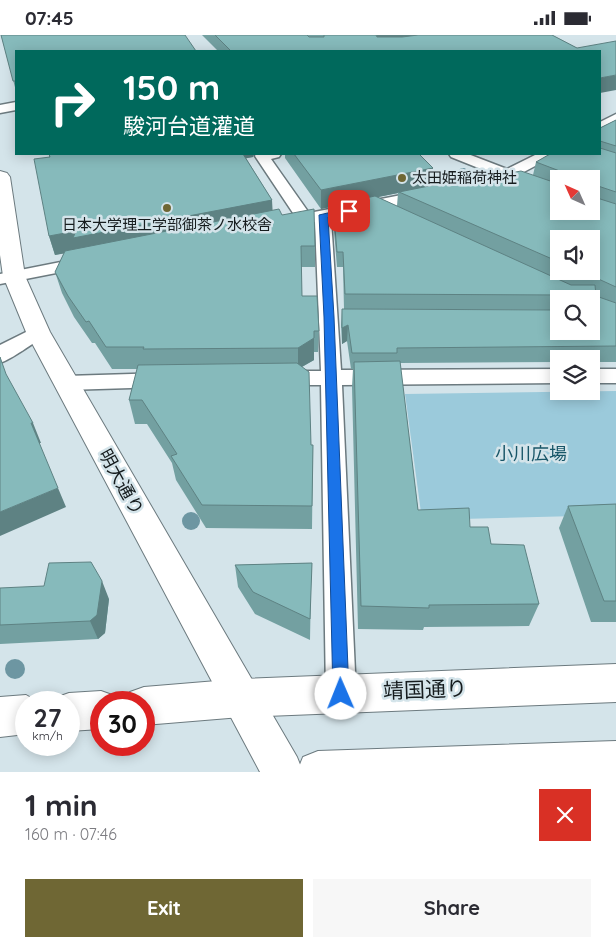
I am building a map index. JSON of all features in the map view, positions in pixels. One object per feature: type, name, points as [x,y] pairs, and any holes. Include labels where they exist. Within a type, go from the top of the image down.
[{"type":"street","points":[[0,109],[15,106]]},
{"type":"street","points":[[268,155],[262,156],[314,217],[338,317],[330,378],[341,694]]},
{"type":"street","points":[[459,155],[550,191]]},
{"type":"street","points":[[469,186],[497,180],[545,155]]},
{"type":"street","name":"明大通り","points":[[0,177],[7,278],[282,772]]},
{"type":"street","points":[[267,227],[376,205],[443,184]]},
{"type":"street","points":[[376,205],[403,217]]},
{"type":"street","points":[[7,278],[105,258]]},
{"type":"street","points":[[0,356],[5,351],[38,332]]},
{"type":"street","points":[[260,379],[550,376]]},
{"type":"street","points":[[600,376],[616,376]]},
{"type":"street","points":[[66,383],[180,379]]},
{"type":"street","name":"靖国通り","points":[[155,705],[241,698],[616,683]]},
{"type":"street","points":[[0,717],[15,716]]},
{"type":"street","points":[[318,772],[531,768],[616,761]]},
{"type":"green space","name":"小川広場","points":[[600,391],[616,391],[616,515],[422,520],[405,394],[550,392],[550,400],[600,400]]},
{"type":"building","points":[[1,35],[185,35],[195,50],[15,50],[15,81],[13,81]]},
{"type":"building","points":[[215,35],[307,35],[309,37],[324,37],[324,35],[376,35],[377,37],[402,37],[418,35],[552,35],[577,48],[616,41],[616,75],[601,78],[601,50],[230,50]]},
{"type":"building","points":[[616,120],[616,146],[601,141],[601,128]]},
{"type":"building","points":[[601,148],[616,153],[616,192],[600,187],[600,170],[557,170],[536,162],[548,155],[601,155]]},
{"type":"building","name":"日本大学理工学部御茶ノ水校舎","points":[[49,155],[244,155],[272,200],[73,238],[76,231],[49,236],[34,159],[50,157]]},
{"type":"building","points":[[295,155],[420,155],[433,168],[321,190]]},
{"type":"building","points":[[521,171],[550,181],[550,220],[600,220],[600,199],[616,204],[616,287],[600,280],[600,230],[550,230],[550,258],[399,192]]},
{"type":"building","points":[[375,196],[550,275],[550,280],[560,280],[571,285],[595,285],[595,290],[550,290],[550,295],[345,294],[343,252],[337,252],[333,205]]},
{"type":"building","points":[[279,209],[282,215],[314,209],[315,246],[301,246],[302,296],[317,296],[319,331],[314,331],[314,338],[298,348],[143,349],[144,347],[106,347],[89,321],[86,322],[68,296],[55,272],[65,251]]},
{"type":"building","points":[[600,297],[616,303],[616,346],[397,348],[397,353],[352,353],[348,325],[342,328],[342,309],[550,310],[550,340],[600,340]]},
{"type":"building","points":[[0,357],[6,374],[33,423],[31,423],[58,488],[0,512]]},
{"type":"building","points":[[400,361],[418,510],[469,508],[470,527],[488,527],[491,544],[524,545],[539,604],[429,605],[429,608],[361,606],[354,362]]},
{"type":"building","points":[[297,363],[309,372],[311,445],[313,445],[312,506],[202,505],[171,456],[177,454],[142,400],[129,400],[138,365]]},
{"type":"building","points":[[616,504],[616,601],[604,601],[568,506]]},
{"type":"building","points":[[91,562],[102,581],[97,615],[90,621],[0,625],[0,588],[44,586],[49,563]]},
{"type":"building","points":[[312,563],[310,619],[253,592],[235,565]]},
{"type":"place","name":"太田姫稲荷神社","points":[[402,178]]},
{"type":"place","name":"日本大学理工学部御茶ノ水校舎","points":[[167,208]]},
{"type":"route","points":[[341,694],[329,317],[323,215],[349,211]]}]
